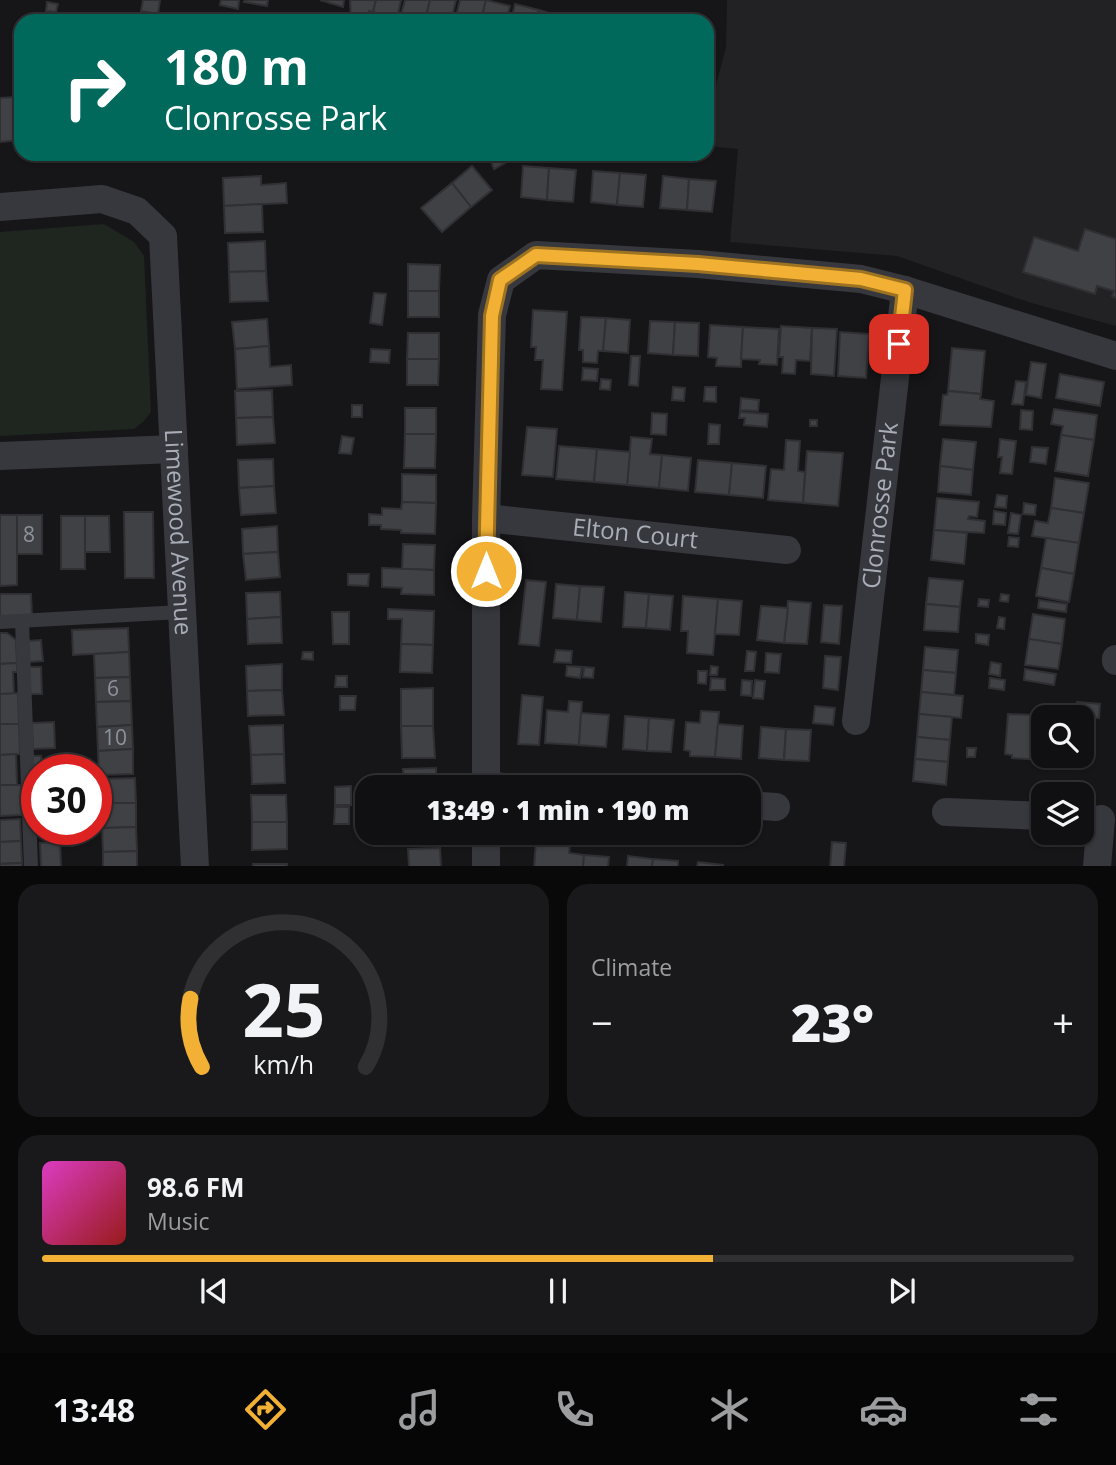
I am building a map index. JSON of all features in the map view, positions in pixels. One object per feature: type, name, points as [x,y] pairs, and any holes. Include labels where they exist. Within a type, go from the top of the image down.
[{"type":"street","name":"Limewood Avenue","points":[[0,207],[102,200],[137,211],[163,236],[195,866]]},
{"type":"street","points":[[486,775],[486,518],[492,316],[500,280],[536,255],[698,264],[861,279],[1116,355]]},
{"type":"street","name":"Clonrosse Park","points":[[856,721],[905,290]]},
{"type":"street","points":[[0,456],[174,449]]},
{"type":"street","name":"Elton Court","points":[[486,518],[787,550]]},
{"type":"street","points":[[947,811],[1031,815]]},
{"type":"street","points":[[1097,866],[1099,819]]},
{"type":"street","points":[[486,845],[486,866]]},
{"type":"lane","points":[[0,622],[181,612]]},
{"type":"lane","points":[[22,621],[31,866]]},
{"type":"shaded area","points":[[727,0],[1116,0],[1116,326],[1028,302],[897,256],[730,242],[738,149],[714,147],[714,92],[726,48]]},
{"type":"shaded area","points":[[104,224],[134,242],[144,256],[151,412],[134,429],[0,436],[0,232]]},
{"type":"building","points":[[143,0],[160,0],[158,14],[141,11]]},
{"type":"building","points":[[221,0],[239,0],[238,9],[220,5]]},
{"type":"building","points":[[268,0],[267,6],[244,2]]},
{"type":"building","points":[[320,0],[344,0],[343,7]]},
{"type":"building","points":[[350,0],[376,0],[373,12],[351,14]]},
{"type":"building","points":[[376,0],[401,0],[398,14],[373,12]]},
{"type":"building","points":[[405,0],[430,0],[427,14],[401,14]]},
{"type":"building","points":[[430,0],[456,0],[453,14],[427,14]]},
{"type":"building","points":[[460,0],[486,0],[483,14],[457,14]]},
{"type":"building","points":[[486,0],[510,6],[508,14],[483,14]]},
{"type":"building","points":[[47,2],[58,4],[56,12],[46,11]]},
{"type":"building","points":[[515,4],[539,10],[538,14],[513,14]]},
{"type":"building","points":[[14,97],[14,141],[0,142],[0,98]]},
{"type":"building","points":[[491,161],[509,161],[494,169]]},
{"type":"building","points":[[472,166],[492,190],[471,207],[452,183]]},
{"type":"building","points":[[523,166],[549,168],[547,200],[521,197]]},
{"type":"building","points":[[549,168],[576,170],[573,202],[547,200]]},
{"type":"building","points":[[593,171],[620,173],[617,205],[591,202]]},
{"type":"building","points":[[620,173],[646,175],[643,207],[617,205]]},
{"type":"building","points":[[261,176],[261,185],[286,183],[287,203],[224,206],[223,178]]},
{"type":"building","points":[[663,176],[689,179],[687,210],[660,208]]},
{"type":"building","points":[[689,179],[716,181],[712,212],[687,210]]},
{"type":"building","points":[[452,183],[471,207],[442,232],[421,208]]},
{"type":"building","points":[[262,204],[263,232],[225,233],[224,206]]},
{"type":"building","points":[[1085,229],[1116,239],[1116,298],[1112,296],[1114,291],[1097,286],[1095,294],[1023,272],[1034,237],[1078,251]]},
{"type":"building","points":[[265,241],[266,271],[229,272],[228,243]]},
{"type":"building","points":[[408,264],[440,265],[439,291],[408,291]]},
{"type":"building","points":[[266,271],[268,301],[230,302],[229,272]]},
{"type":"building","points":[[408,291],[439,291],[439,317],[408,317]]},
{"type":"building","points":[[374,293],[386,294],[382,325],[370,323]]},
{"type":"building","points":[[533,310],[567,312],[562,390],[541,389],[543,360],[535,360],[536,347],[531,347]]},
{"type":"building","points":[[581,317],[606,318],[603,351],[598,351],[597,363],[583,362],[583,350],[579,350]]},
{"type":"building","points":[[606,318],[630,320],[628,353],[603,351]]},
{"type":"building","points":[[267,319],[269,346],[235,349],[232,322]]},
{"type":"building","points":[[650,321],[675,322],[673,355],[648,353]]},
{"type":"building","points":[[675,322],[699,323],[698,356],[673,355]]},
{"type":"building","points":[[710,325],[743,327],[741,367],[716,366],[717,358],[708,357]]},
{"type":"building","points":[[781,326],[812,328],[810,361],[796,360],[795,374],[782,373],[783,357],[779,357]]},
{"type":"building","points":[[743,327],[779,329],[777,365],[759,364],[760,360],[741,359]]},
{"type":"building","points":[[812,328],[837,329],[834,376],[811,374]]},
{"type":"building","points":[[840,332],[869,334],[866,378],[838,376]]},
{"type":"building","points":[[408,333],[439,333],[439,359],[407,359]]},
{"type":"building","points":[[269,346],[270,367],[291,365],[292,385],[237,389],[235,349]]},
{"type":"building","points":[[952,348],[985,351],[981,394],[948,391]]},
{"type":"building","points":[[371,349],[390,350],[389,363],[370,362]]},
{"type":"building","points":[[631,356],[640,356],[638,386],[629,385]]},
{"type":"building","points":[[407,359],[439,359],[438,385],[407,385]]},
{"type":"building","points":[[1031,362],[1046,364],[1041,398],[1026,395]]},
{"type":"building","points":[[583,368],[598,369],[597,381],[582,380]]},
{"type":"building","points":[[1060,374],[1104,382],[1100,406],[1056,398]]},
{"type":"building","points":[[601,379],[611,380],[610,390],[600,389]]},
{"type":"building","points":[[1016,381],[1026,382],[1023,405],[1012,404]]},
{"type":"building","points":[[673,387],[685,388],[684,401],[672,400]]},
{"type":"building","points":[[705,387],[716,387],[716,402],[704,401]]},
{"type":"building","points":[[272,390],[273,417],[236,418],[235,391]]},
{"type":"building","points":[[948,391],[981,394],[980,399],[994,401],[991,427],[940,425],[943,395],[947,395]]},
{"type":"building","points":[[741,398],[759,400],[758,411],[740,410]]},
{"type":"building","points":[[352,405],[362,405],[362,417],[352,417]]},
{"type":"building","points":[[405,408],[436,408],[436,434],[405,434]]},
{"type":"building","points":[[1054,409],[1097,415],[1094,440],[1061,435],[1063,426],[1051,424]]},
{"type":"building","points":[[1021,410],[1033,411],[1032,430],[1020,429]]},
{"type":"building","points":[[740,412],[768,414],[767,427],[744,425],[745,418],[739,418]]},
{"type":"building","points":[[652,413],[667,414],[666,435],[651,434]]},
{"type":"building","points":[[273,417],[275,443],[237,445],[236,418]]},
{"type":"building","points":[[810,420],[817,420],[817,426],[810,426]]},
{"type":"building","points":[[709,424],[720,425],[719,444],[708,444]]},
{"type":"building","points":[[527,427],[557,429],[553,477],[522,475]]},
{"type":"building","points":[[405,434],[436,434],[435,468],[404,468]]},
{"type":"building","points":[[1061,435],[1094,440],[1088,476],[1055,471]]},
{"type":"building","points":[[342,436],[354,438],[351,454],[339,453]]},
{"type":"building","points":[[631,437],[652,439],[650,454],[662,455],[659,488],[627,485]]},
{"type":"building","points":[[943,439],[976,442],[973,470],[940,466]]},
{"type":"building","points":[[1000,439],[1016,441],[1012,474],[1000,473]]},
{"type":"building","points":[[786,440],[800,441],[798,471],[805,472],[803,503],[768,500],[771,469],[784,470]]},
{"type":"building","points":[[559,446],[597,449],[594,482],[556,479]]},
{"type":"building","points":[[1032,447],[1048,448],[1046,464],[1030,462]]},
{"type":"building","points":[[597,449],[630,452],[627,485],[594,482]]},
{"type":"building","points":[[807,451],[843,453],[838,506],[803,503]]},
{"type":"building","points":[[662,455],[691,458],[688,491],[659,488]]},
{"type":"building","points":[[273,459],[274,486],[239,488],[238,460]]},
{"type":"building","points":[[698,460],[732,463],[729,495],[695,492]]},
{"type":"building","points":[[732,463],[766,466],[763,498],[729,495]]},
{"type":"building","points":[[940,466],[973,470],[971,495],[938,492]]},
{"type":"building","points":[[402,474],[436,475],[436,503],[402,502]]},
{"type":"building","points":[[1055,478],[1089,483],[1084,513],[1051,508]]},
{"type":"building","points":[[274,486],[276,513],[241,515],[239,488]]},
{"type":"building","points":[[997,495],[1007,496],[1006,508],[995,507]]},
{"type":"building","points":[[937,498],[979,502],[977,517],[969,516],[968,519],[985,521],[984,533],[934,530]]},
{"type":"building","points":[[402,502],[436,503],[435,534],[401,533],[401,530],[381,529],[381,525],[369,525],[369,514],[382,515],[382,508],[401,509]]},
{"type":"building","points":[[1024,503],[1036,505],[1035,515],[1023,514]]},
{"type":"building","points":[[1051,508],[1084,513],[1079,543],[1032,536],[1035,521],[1048,523]]},
{"type":"building","points":[[994,511],[1006,513],[1005,525],[993,524]]},
{"type":"building","points":[[124,512],[153,512],[154,578],[125,578]]},
{"type":"building","points":[[1011,513],[1021,515],[1018,534],[1008,533]]},
{"type":"building","points":[[0,515],[17,515],[17,585],[0,586]]},
{"type":"building","points":[[17,515],[42,515],[42,554],[17,554]]},
{"type":"building","points":[[61,516],[85,516],[85,569],[61,569]]},
{"type":"building","points":[[85,516],[109,516],[110,552],[85,552]]},
{"type":"building","points":[[277,526],[278,552],[243,554],[242,529]]},
{"type":"building","points":[[934,530],[967,533],[964,564],[931,560]]},
{"type":"building","points":[[1009,537],[1019,538],[1018,547],[1008,546]]},
{"type":"building","points":[[1046,538],[1079,543],[1074,574],[1041,568]]},
{"type":"building","points":[[403,544],[435,545],[434,570],[402,569]]},
{"type":"building","points":[[278,552],[280,577],[246,580],[243,554]]},
{"type":"building","points":[[382,568],[434,570],[434,595],[401,594],[402,588],[382,587]]},
{"type":"building","points":[[1041,568],[1074,574],[1069,602],[1036,596]]},
{"type":"building","points":[[348,574],[369,574],[368,586],[348,585]]},
{"type":"building","points":[[929,578],[963,581],[960,607],[926,604]]},
{"type":"building","points":[[526,580],[546,582],[539,646],[519,644]]},
{"type":"building","points":[[556,584],[580,586],[577,620],[553,618]]},
{"type":"building","points":[[580,586],[604,587],[601,622],[577,620]]},
{"type":"building","points":[[280,592],[281,617],[247,619],[246,593]]},
{"type":"building","points":[[625,592],[649,594],[646,628],[623,627]]},
{"type":"building","points":[[0,594],[31,594],[32,616],[0,616]]},
{"type":"building","points":[[649,594],[673,596],[670,630],[646,628]]},
{"type":"building","points":[[1001,594],[1009,595],[1008,602],[1000,601]]},
{"type":"building","points":[[683,596],[718,599],[713,655],[687,653],[688,631],[681,631]]},
{"type":"building","points":[[718,599],[742,601],[739,635],[715,634]]},
{"type":"building","points":[[979,599],[989,600],[988,607],[978,606]]},
{"type":"building","points":[[1039,600],[1067,604],[1066,612],[1038,608]]},
{"type":"building","points":[[788,601],[811,603],[807,644],[784,643]]},
{"type":"building","points":[[926,604],[960,607],[958,632],[924,630]]},
{"type":"building","points":[[824,605],[842,606],[839,644],[821,642]]},
{"type":"building","points":[[761,606],[788,608],[784,643],[757,640]]},
{"type":"building","points":[[388,609],[434,611],[433,645],[401,644],[402,619],[388,619]]},
{"type":"building","points":[[332,612],[349,612],[349,644],[333,644]]},
{"type":"building","points":[[1033,614],[1065,619],[1062,644],[1029,639]]},
{"type":"building","points":[[281,617],[282,643],[248,644],[247,619]]},
{"type":"building","points":[[999,617],[1005,618],[1004,629],[997,628]]},
{"type":"building","points":[[128,628],[129,652],[73,655],[72,630]]},
{"type":"building","points":[[0,633],[7,633],[16,640],[17,663],[0,664]]},
{"type":"building","points":[[976,634],[989,635],[988,645],[976,643]]},
{"type":"building","points":[[1029,639],[1062,644],[1058,669],[1025,665]]},
{"type":"building","points":[[41,640],[43,661],[28,662],[27,641]]},
{"type":"building","points":[[401,644],[433,645],[432,673],[400,672]]},
{"type":"building","points":[[925,647],[958,650],[956,673],[923,670]]},
{"type":"building","points":[[556,650],[572,651],[571,663],[554,662]]},
{"type":"building","points":[[747,651],[756,652],[754,671],[745,671]]},
{"type":"building","points":[[129,652],[130,677],[95,678],[94,654]]},
{"type":"building","points":[[303,652],[313,652],[313,660],[302,659]]},
{"type":"building","points":[[766,653],[781,654],[779,673],[765,672]]},
{"type":"building","points":[[825,656],[841,657],[838,690],[823,688]]},
{"type":"building","points":[[991,662],[1001,664],[1000,676],[989,674]]},
{"type":"building","points":[[17,663],[17,672],[13,672],[14,694],[0,694],[0,664]]},
{"type":"building","points":[[282,664],[282,690],[247,691],[246,666]]},
{"type":"building","points":[[567,666],[582,667],[580,678],[566,676]]},
{"type":"building","points":[[711,666],[718,667],[717,675],[710,675]]},
{"type":"building","points":[[28,667],[41,667],[42,694],[29,694]]},
{"type":"building","points":[[584,667],[594,668],[593,678],[583,677]]},
{"type":"building","points":[[1025,669],[1056,674],[1054,685],[1024,680]]},
{"type":"building","points":[[923,670],[956,673],[954,695],[921,692]]},
{"type":"building","points":[[698,671],[707,671],[706,684],[698,683]]},
{"type":"building","points":[[336,676],[347,676],[347,687],[335,687]]},
{"type":"building","points":[[130,677],[131,701],[96,702],[95,678]]},
{"type":"building","points":[[711,678],[725,679],[725,690],[710,690]]},
{"type":"building","points":[[990,678],[1005,680],[1004,690],[989,688]]},
{"type":"building","points":[[742,680],[752,681],[751,696],[741,695]]},
{"type":"building","points":[[755,680],[765,681],[763,699],[753,698]]},
{"type":"building","points":[[433,688],[433,726],[401,726],[401,689]]},
{"type":"building","points":[[282,690],[284,715],[248,716],[247,691]]},
{"type":"building","points":[[921,692],[963,696],[961,718],[919,714]]},
{"type":"building","points":[[18,693],[19,724],[0,724],[0,694]]},
{"type":"building","points":[[522,695],[543,697],[539,745],[518,744]]},
{"type":"building","points":[[340,696],[356,696],[355,710],[340,710]]},
{"type":"building","points":[[131,701],[132,725],[97,727],[96,702]]},
{"type":"building","points":[[569,701],[582,702],[579,745],[545,743],[547,710],[568,712]]},
{"type":"building","points":[[1077,702],[1100,704],[1099,718],[1094,718],[1094,705],[1077,705]]},
{"type":"building","points":[[815,706],[835,708],[833,725],[813,723]]},
{"type":"building","points":[[701,711],[719,712],[715,757],[690,756],[690,751],[684,750],[686,722],[700,723]]},
{"type":"building","points":[[581,713],[609,715],[606,747],[579,745]]},
{"type":"building","points":[[919,714],[952,717],[950,740],[917,737]]},
{"type":"building","points":[[1008,714],[1031,715],[1031,759],[1012,758],[1012,755],[1005,754]]},
{"type":"building","points":[[625,716],[649,718],[647,751],[623,749]]},
{"type":"building","points":[[649,718],[674,720],[671,752],[647,751]]},
{"type":"building","points":[[54,722],[55,748],[33,749],[32,723]]},
{"type":"building","points":[[0,724],[19,724],[20,754],[0,755]]},
{"type":"building","points":[[718,724],[743,726],[741,759],[715,757]]},
{"type":"building","points":[[132,725],[133,749],[98,751],[97,727]]},
{"type":"building","points":[[283,725],[284,754],[251,755],[249,726]]},
{"type":"building","points":[[401,726],[433,726],[435,758],[402,758]]},
{"type":"building","points":[[761,727],[786,729],[784,760],[759,758]]},
{"type":"building","points":[[786,729],[811,730],[809,761],[784,760]]},
{"type":"building","points":[[917,737],[950,740],[948,762],[915,759]]},
{"type":"building","points":[[967,748],[976,748],[975,757],[967,757]]},
{"type":"building","points":[[133,749],[133,774],[112,775],[112,754],[98,754],[98,751]]},
{"type":"building","points":[[16,754],[17,785],[0,785],[0,755]]},
{"type":"building","points":[[284,754],[285,783],[252,784],[251,755]]},
{"type":"building","points":[[915,759],[948,762],[946,785],[913,781]]},
{"type":"building","points":[[436,768],[436,775],[403,775],[403,769]]},
{"type":"building","points":[[135,778],[136,803],[112,803],[112,779]]},
{"type":"building","points":[[0,785],[21,785],[21,815],[0,816]]},
{"type":"building","points":[[351,786],[351,805],[335,805],[335,787]]},
{"type":"building","points":[[251,795],[286,795],[287,822],[252,822]]},
{"type":"building","points":[[112,803],[136,803],[136,827],[112,828]]},
{"type":"building","points":[[335,807],[349,807],[349,824],[334,824]]},
{"type":"building","points":[[20,819],[21,841],[0,842],[0,820]]},
{"type":"building","points":[[252,822],[287,822],[287,849],[252,850]]},
{"type":"building","points":[[136,827],[137,851],[103,852],[103,845],[112,845],[112,828]]},
{"type":"building","points":[[21,841],[22,863],[0,864],[0,842]]},
{"type":"building","points":[[832,842],[846,843],[844,866],[830,866]]},
{"type":"building","points":[[40,845],[60,845],[61,866],[41,866]]},
{"type":"building","points":[[536,845],[570,845],[569,853],[584,855],[583,866],[534,866]]},
{"type":"building","points":[[440,848],[441,866],[409,866],[408,849]]},
{"type":"building","points":[[137,851],[137,866],[103,866],[103,852]]},
{"type":"building","points":[[584,855],[609,857],[608,866],[583,866]]},
{"type":"building","points":[[628,856],[653,859],[652,866],[627,866]]},
{"type":"building","points":[[653,859],[678,861],[678,866],[652,866]]},
{"type":"building","points":[[698,862],[723,865],[723,866],[697,866]]},
{"type":"building","points":[[22,863],[22,866],[0,866]]},
{"type":"building","points":[[253,864],[287,864],[287,866]]},
{"type":"route","points":[[486,571],[492,316],[500,280],[536,255],[698,264],[861,279],[905,290],[899,344]]}]
